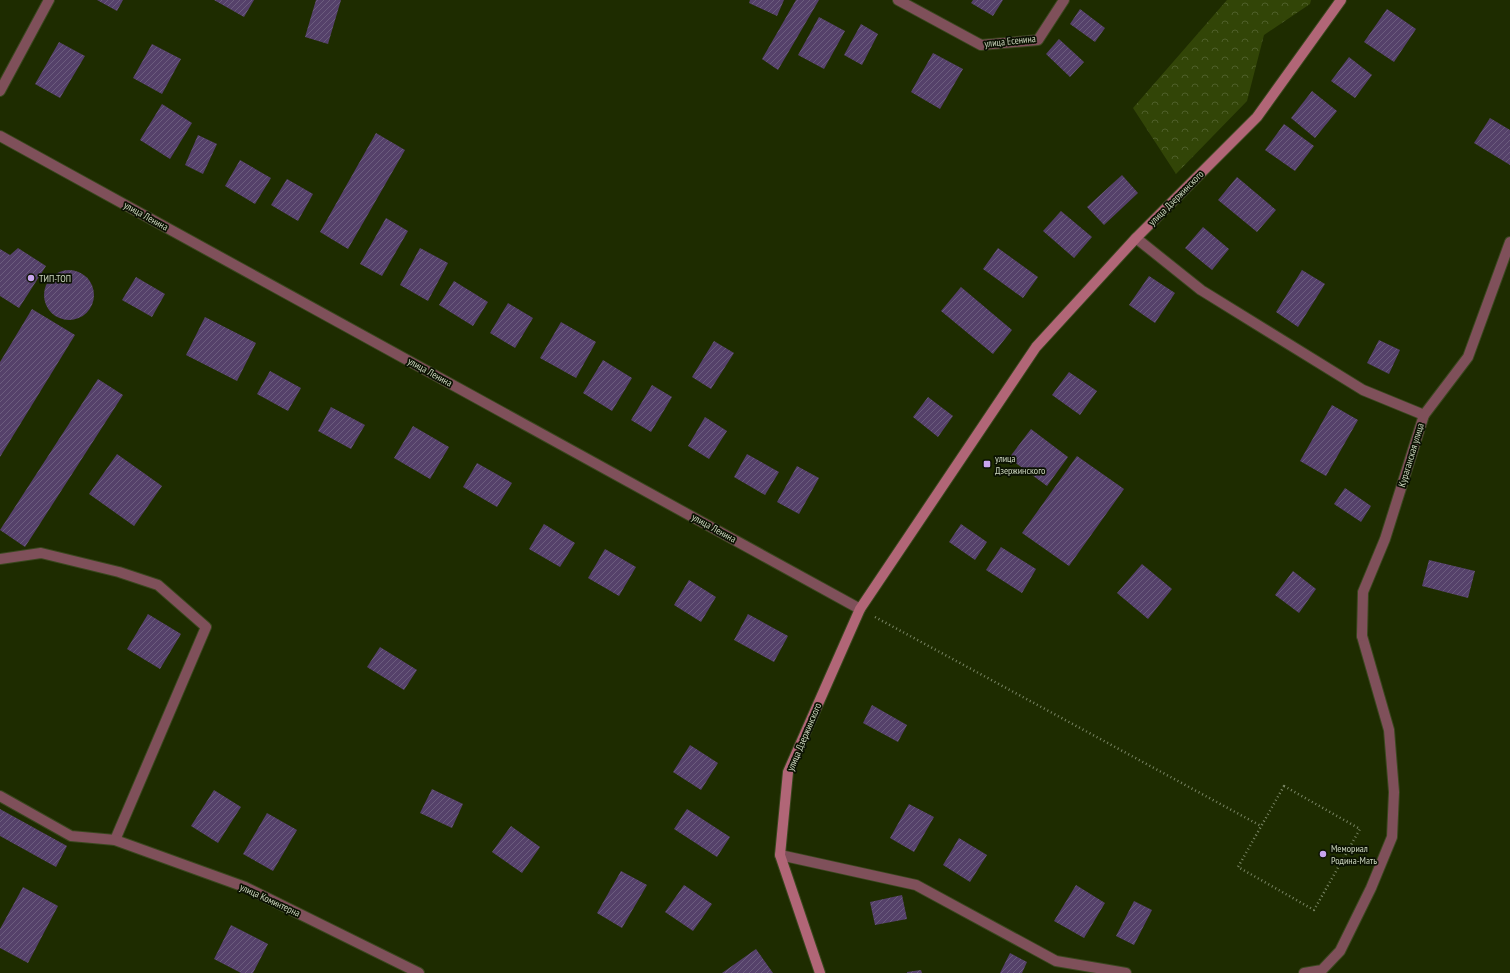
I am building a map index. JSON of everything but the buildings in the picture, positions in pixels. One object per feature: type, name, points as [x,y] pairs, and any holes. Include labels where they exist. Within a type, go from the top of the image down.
[{"type":"street","points":[[0,91],[49,0]]},
{"type":"street","name":"улица Есенина","points":[[898,0],[981,45],[1038,40],[1064,0]]},
{"type":"street","name":"улица Дзержинского","points":[[820,973],[780,855],[788,772],[860,609],[1036,347],[1136,238],[1257,117],[1341,0]]},
{"type":"street","name":"улица Ленина","points":[[0,136],[860,609]]},
{"type":"street","points":[[1136,238],[1201,290],[1363,390],[1424,415]]},
{"type":"street","name":"Кураганская улица","points":[[1304,973],[1322,970],[1340,951],[1371,888],[1392,837],[1394,792],[1389,730],[1362,636],[1363,592],[1385,539],[1424,415],[1468,357],[1510,242]]},
{"type":"street","points":[[0,558],[41,553],[119,572],[158,585],[206,627],[115,840]]},
{"type":"street","name":"улица Коминтерна","points":[[0,796],[71,836],[115,840],[245,887],[419,973]]},
{"type":"street","points":[[780,855],[916,885],[1056,961],[1126,973]]},
{"type":"path","points":[[860,609],[1261,826]]},
{"type":"path","points":[[1284,786],[1360,829],[1314,910],[1238,867],[1261,826],[1284,786]]},
{"type":"green space","points":[[1227,0],[1311,0],[1310,4],[1264,35],[1247,101],[1176,174],[1133,108]]},
{"type":"place","name":"ТИП-ТОП","points":[[31,278]]},
{"type":"place","name":"улица Дзержинского","points":[[987,464]]},
{"type":"place","name":"Мемориал Родина-Мать","points":[[1323,854]]}]
